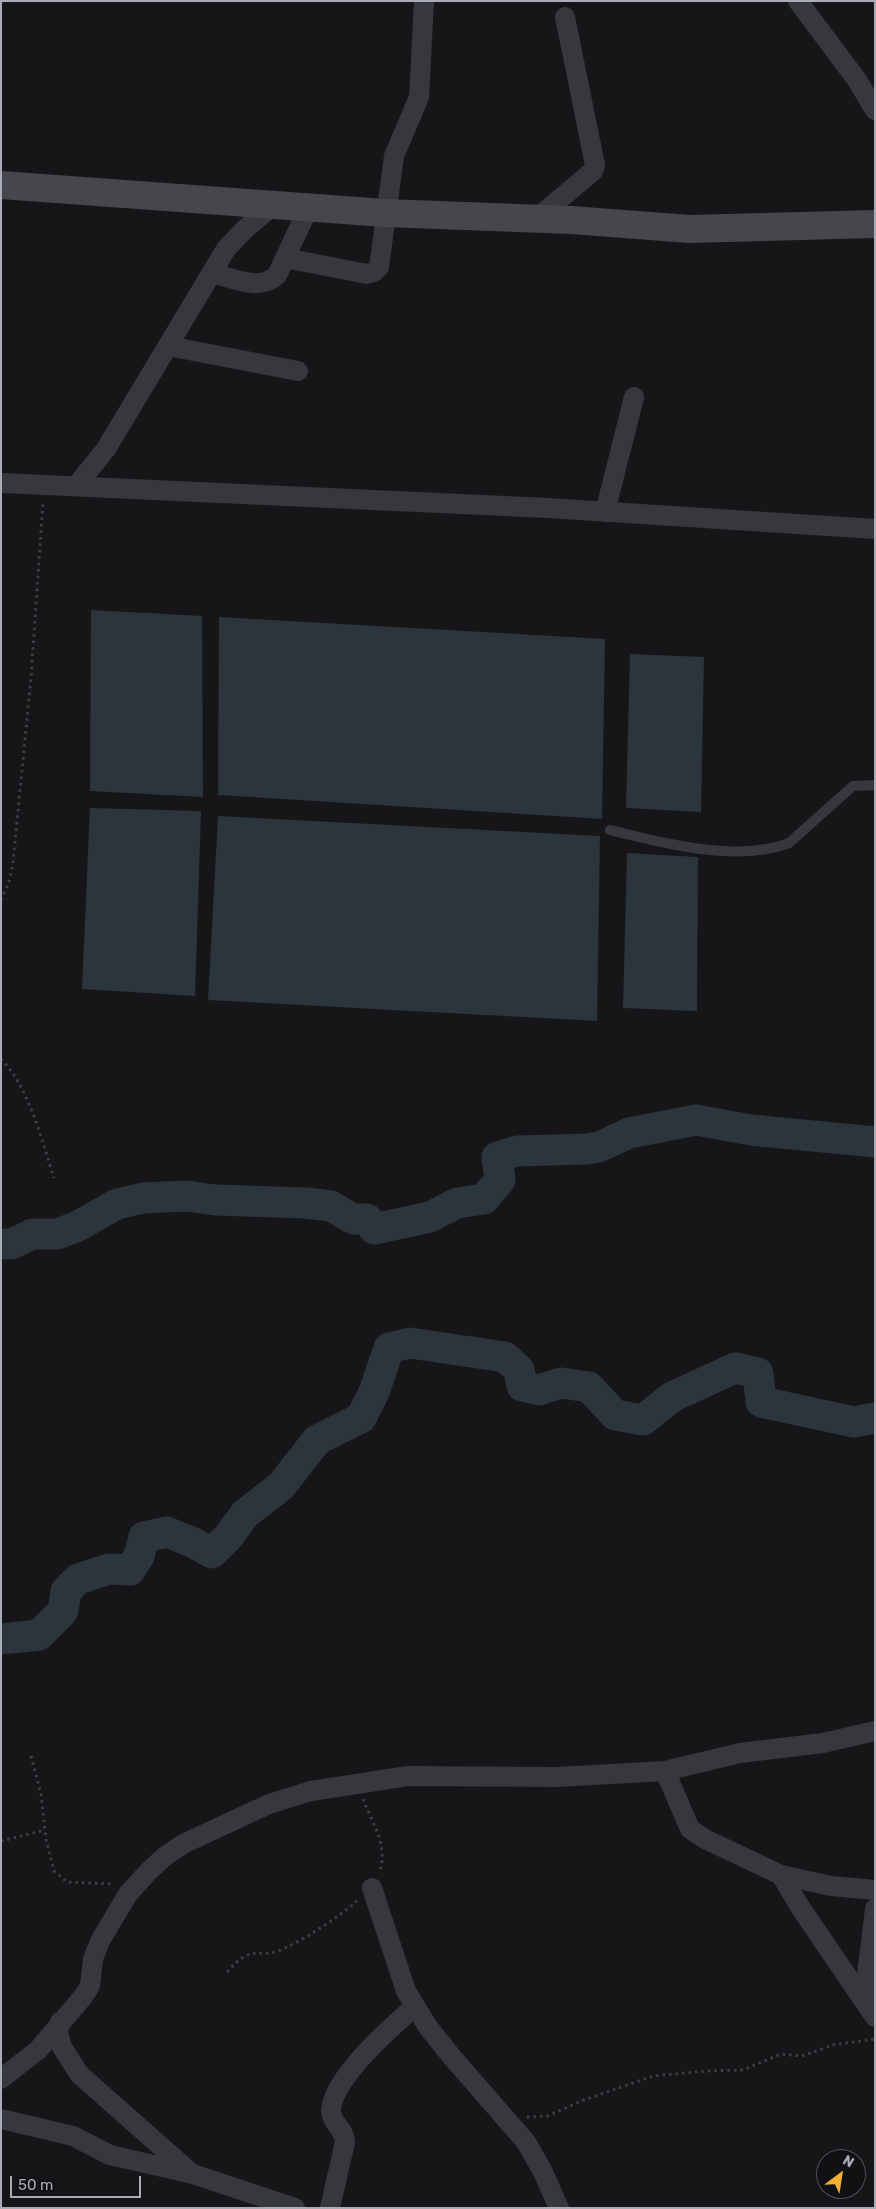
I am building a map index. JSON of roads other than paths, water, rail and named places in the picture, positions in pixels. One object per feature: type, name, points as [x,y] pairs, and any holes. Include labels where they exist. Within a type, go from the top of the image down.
[{"type":"main road","points":[[1,185],[385,213],[536,219],[690,229],[875,224]]},
{"type":"street","points":[[285,258],[371,274],[377,270],[381,261],[385,213],[397,146],[419,97],[424,1]]},
{"type":"street","points":[[798,1],[857,80],[875,110]]},
{"type":"street","points":[[536,219],[592,172],[595,165],[565,17]]},
{"type":"street","points":[[77,485],[106,449],[212,273],[234,240],[275,204]]},
{"type":"street","points":[[212,273],[265,284],[276,275],[309,207]]},
{"type":"street","points":[[168,346],[298,371]]},
{"type":"street","points":[[605,512],[634,396]]},
{"type":"street","points":[[1,484],[77,485],[605,512],[875,529]]},
{"type":"street","points":[[1,2079],[31,2057],[90,1986],[93,1959],[100,1941],[128,1894],[137,1884],[164,1857],[184,1844],[269,1804],[311,1791],[408,1776],[557,1776],[665,1771],[740,1753],[823,1743],[875,1730]]},
{"type":"street","points":[[665,1771],[690,1829],[732,1854],[781,1875],[831,1886],[875,1890]]},
{"type":"street","points":[[781,1875],[800,1907],[875,2018]]},
{"type":"street","points":[[372,1888],[406,1991],[414,2006],[452,2057],[526,2142],[542,2170],[559,2208]]},
{"type":"street","points":[[864,2000],[875,1909]]},
{"type":"street","points":[[330,2208],[345,2142],[345,2136],[331,2112],[336,2095],[356,2064],[373,2044],[414,2006]]},
{"type":"street","points":[[60,2022],[58,2033],[62,2047],[78,2074],[193,2174]]},
{"type":"street","points":[[1,2119],[74,2136],[98,2149],[122,2158],[193,2174],[295,2208]]},
{"type":"lane","points":[[610,830],[676,846],[748,850],[777,848],[789,843],[853,786],[875,785]]},
{"type":"waterway","points":[[1,1244],[12,1244],[32,1234],[57,1234],[76,1227],[117,1204],[143,1198],[187,1196],[215,1200],[306,1203],[331,1206],[353,1219],[367,1219],[374,1229],[430,1217],[457,1203],[484,1199],[500,1180],[497,1157],[517,1151],[599,1147],[629,1133],[696,1120],[751,1130],[875,1142]]},
{"type":"waterway","points":[[1,1639],[39,1635],[63,1611],[66,1591],[78,1579],[109,1569],[130,1570],[139,1556],[144,1537],[167,1532],[212,1553],[228,1537],[245,1514],[281,1486],[317,1440],[361,1418],[374,1392],[389,1348],[410,1343],[505,1357],[519,1370],[522,1386],[539,1390],[561,1383],[589,1387],[615,1415],[643,1420],[672,1397],[735,1368],[758,1373],[761,1402],[854,1422],[875,1418]]}]
